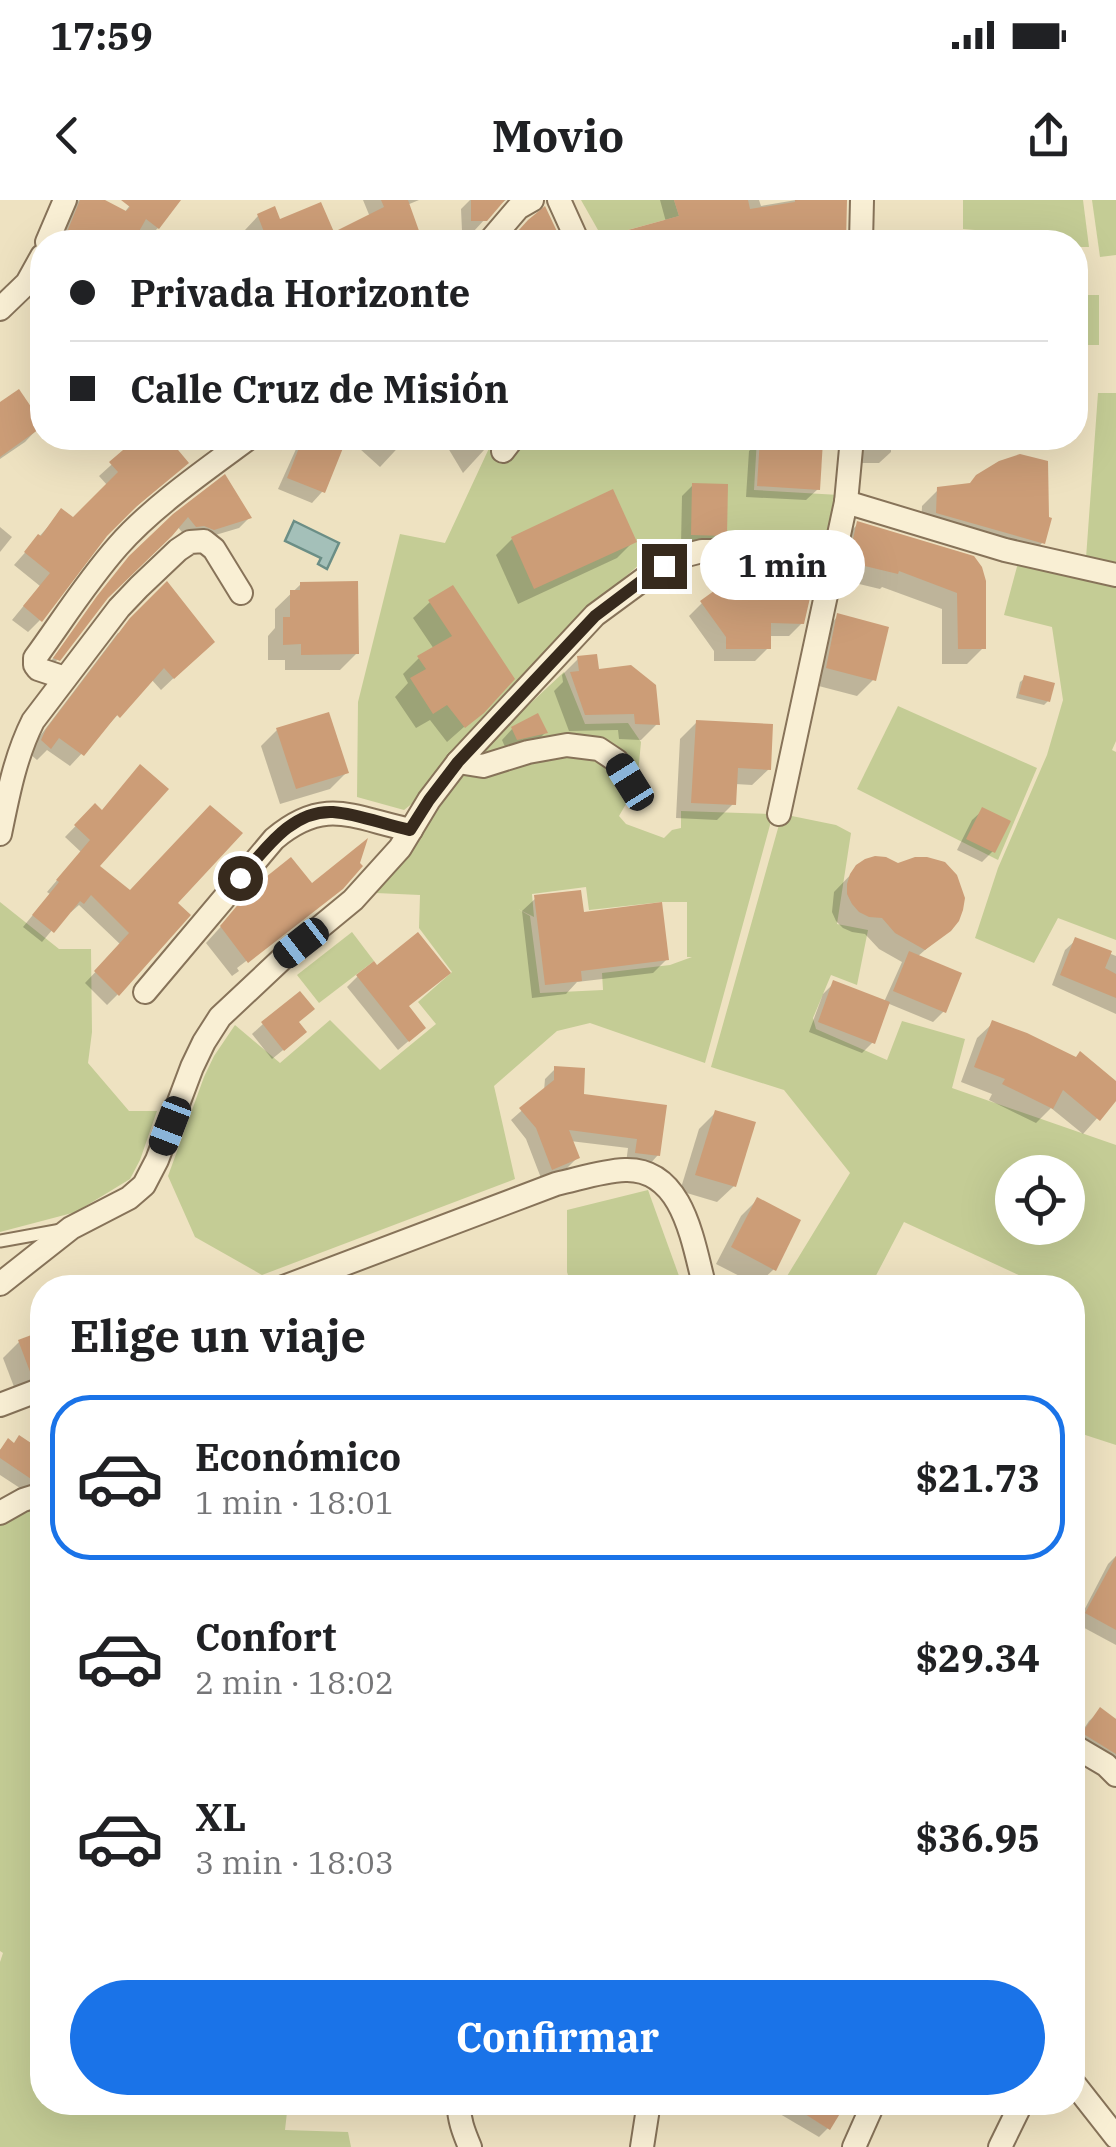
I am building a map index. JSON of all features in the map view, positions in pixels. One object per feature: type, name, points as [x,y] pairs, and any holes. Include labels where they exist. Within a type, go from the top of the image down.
[{"type":"street","points":[[52,230],[65,200]]},
{"type":"street","points":[[499,230],[518,208],[532,200]]},
{"type":"street","points":[[558,200],[572,230]]},
{"type":"street","points":[[861,230],[862,200]]},
{"type":"street","points":[[0,310],[30,278]]},
{"type":"street","points":[[65,678],[38,668],[35,658],[118,545],[234,450]]},
{"type":"street","points":[[779,814],[838,544],[851,450]]},
{"type":"street","points":[[846,502],[1005,550],[1116,576]]},
{"type":"street","points":[[0,834],[23,741],[45,702],[120,608],[161,564],[190,542],[204,542],[214,549],[241,593]]},
{"type":"street","points":[[0,1284],[70,1228],[128,1198],[144,1185],[192,1067],[220,1016],[352,900],[400,848],[458,762],[595,616],[679,557],[702,551],[820,551],[838,544]]},
{"type":"street","points":[[458,762],[483,766],[528,752],[567,746],[599,749],[617,761],[630,782]]},
{"type":"street","points":[[145,992],[274,839],[292,824],[330,812],[410,830]]},
{"type":"street","points":[[315,1275],[556,1184],[630,1170],[654,1178],[672,1192],[684,1212],[701,1275]]},
{"type":"street","points":[[0,1405],[30,1394]]},
{"type":"street","points":[[0,1513],[30,1498]]},
{"type":"street","points":[[1085,1753],[1116,1775]]},
{"type":"street","points":[[1085,2098],[1116,2137]]},
{"type":"street","points":[[459,2115],[470,2147]]},
{"type":"street","points":[[642,2147],[647,2115]]},
{"type":"street","points":[[854,2147],[868,2115]]},
{"type":"street","points":[[1000,2147],[1016,2115]]},
{"type":"lane","points":[[0,1241],[70,1228]]},
{"type":"green space","points":[[581,200],[674,200],[679,216],[628,230],[598,230]]},
{"type":"green space","points":[[963,200],[1083,200],[1087,230],[975,230],[963,229]]},
{"type":"green space","points":[[1092,200],[1116,200],[1116,255],[1100,257]]},
{"type":"green space","points":[[1088,295],[1099,295],[1099,345],[1088,345]]},
{"type":"green space","points":[[1098,393],[1116,393],[1116,741],[1112,750],[1116,752],[1116,940],[1058,918],[1034,963],[975,938],[998,868],[1047,755],[1063,700],[1052,627],[1004,615],[1018,563],[1085,572]]},
{"type":"green space","points":[[488,450],[756,450],[754,490],[839,495],[827,537],[700,540],[659,552],[640,564],[587,610],[423,795],[404,810],[357,797],[358,702],[400,534],[445,543]]},
{"type":"green space","points":[[564,672],[585,724],[628,723],[641,742],[637,785],[619,816],[626,824],[664,838],[681,828],[681,811],[773,814],[705,1063],[590,1023],[557,1031],[494,1086],[515,1179],[262,1275],[195,1237],[168,1176],[204,1077],[235,1025],[280,1063],[330,1020],[380,1070],[436,1024],[418,1002],[452,972],[419,928],[420,895],[376,893],[474,756]],"holes":[[[586,887],[589,910],[687,902],[687,957],[692,957],[670,965],[602,973],[603,990],[540,993],[530,916],[518,909],[534,917],[532,894]]]},
{"type":"green space","points":[[898,706],[1037,768],[998,860],[857,789]]},
{"type":"green space","points":[[782,814],[836,825],[851,833],[837,924],[868,930],[857,985],[831,975],[813,1018],[816,1029],[887,1060],[902,1021],[965,1039],[952,1088],[1116,1145],[1116,1445],[1085,1435],[1085,1275],[1019,1275],[904,1222],[876,1275],[788,1275],[850,1173],[784,1090],[711,1067]]},
{"type":"green space","points":[[0,902],[59,949],[91,949],[92,1032],[88,1063],[129,1111],[157,1111],[130,1179],[76,1212],[0,1232]]},
{"type":"green space","points":[[352,932],[374,961],[319,1003],[297,975]]},
{"type":"green space","points":[[648,1190],[679,1275],[568,1275],[567,1210]]},
{"type":"green space","points":[[30,1509],[30,2115],[287,2115],[285,2130],[348,2132],[351,2147],[0,2147],[0,1524]]},
{"type":"water","points":[[294,521],[339,543],[327,569],[318,564],[321,558],[285,541]]},
{"type":"building","points":[[80,200],[105,200],[126,211],[130,207],[121,200],[181,200],[159,229],[146,219],[140,230],[68,230]]},
{"type":"building","points":[[381,200],[408,200],[419,230],[338,230],[384,207]]},
{"type":"building","points":[[471,200],[505,200],[487,221],[471,221]]},
{"type":"building","points":[[674,200],[748,200],[750,209],[795,200],[847,200],[846,230],[628,230],[679,216]]},
{"type":"building","points":[[321,202],[333,230],[263,230],[257,214],[275,206],[280,219]]},
{"type":"building","points":[[545,206],[556,230],[519,230]]},
{"type":"building","points":[[19,389],[30,405],[30,436],[0,457],[0,402]]},
{"type":"building","points":[[123,450],[178,450],[189,463],[107,536],[42,622],[23,606],[50,573],[24,552],[61,508],[73,517],[118,472],[109,462]]},
{"type":"building","points":[[298,450],[342,450],[325,493],[287,478]]},
{"type":"building","points":[[759,450],[822,450],[820,490],[757,486]]},
{"type":"building","points":[[1020,454],[1048,461],[1052,518],[1045,544],[936,513],[937,487],[970,483],[999,461]]},
{"type":"building","points":[[225,474],[252,518],[214,530],[196,527],[188,517],[108,598],[60,661],[53,658],[129,556],[173,514]]},
{"type":"building","points":[[692,483],[728,484],[727,536],[691,535]]},
{"type":"building","points":[[613,489],[637,542],[534,589],[511,537]]},
{"type":"building","points":[[857,521],[974,556],[986,581],[986,649],[958,649],[957,593],[899,571],[898,574],[848,562]]},
{"type":"building","points":[[736,575],[815,576],[804,624],[771,623],[771,649],[726,649],[726,637],[700,601]]},
{"type":"building","points":[[167,581],[215,642],[174,679],[164,668],[120,718],[117,715],[84,756],[59,738],[51,749],[41,740],[46,729],[130,618]]},
{"type":"building","points":[[358,581],[359,654],[301,655],[301,644],[283,645],[283,617],[290,617],[290,590],[300,590],[300,582]]},
{"type":"building","points":[[453,585],[515,679],[465,728],[447,705],[433,714],[410,678],[426,669],[417,656],[452,636],[428,600]]},
{"type":"building","points":[[837,613],[889,627],[876,681],[826,668]]},
{"type":"building","points":[[597,654],[599,669],[631,665],[656,685],[660,725],[635,724],[634,714],[585,715],[570,672],[579,671],[577,656]]},
{"type":"building","points":[[1024,675],[1055,683],[1050,702],[1019,694]]},
{"type":"building","points":[[329,712],[349,773],[296,789],[276,728]]},
{"type":"building","points":[[538,713],[548,733],[517,740],[511,727]]},
{"type":"building","points":[[696,720],[773,724],[771,770],[738,768],[736,805],[691,803]]},
{"type":"building","points":[[140,764],[169,789],[100,866],[130,890],[210,805],[243,833],[178,903],[191,915],[119,996],[94,971],[129,933],[91,895],[84,904],[80,901],[54,933],[32,915],[90,840],[74,825],[95,803],[102,810]]},
{"type":"building","points":[[982,807],[1011,821],[995,853],[966,839]]},
{"type":"building","points":[[368,838],[360,863],[363,866],[343,889],[248,963],[220,926],[251,889],[291,857],[312,883]]},
{"type":"building","points":[[875,856],[898,863],[915,857],[945,862],[957,875],[965,898],[959,921],[951,931],[925,950],[895,933],[882,918],[859,912],[847,894],[847,884],[856,865]]},
{"type":"building","points":[[581,890],[584,912],[662,902],[669,960],[581,971],[582,981],[545,985],[534,895]]},
{"type":"building","points":[[418,932],[451,973],[409,1006],[426,1028],[409,1042],[356,975],[374,961],[377,965]]},
{"type":"building","points":[[1075,937],[1112,951],[1105,968],[1116,974],[1116,998],[1060,975]]},
{"type":"building","points":[[909,951],[962,973],[946,1013],[893,991]]},
{"type":"building","points":[[833,980],[890,1002],[875,1044],[818,1022]]},
{"type":"building","points":[[300,991],[315,1009],[299,1022],[307,1032],[284,1051],[261,1022]]},
{"type":"building","points":[[992,1020],[1076,1057],[1080,1051],[1116,1081],[1116,1101],[1100,1121],[1063,1090],[1053,1109],[1002,1084],[1005,1079],[974,1067]]},
{"type":"building","points":[[554,1066],[585,1068],[584,1094],[667,1105],[660,1156],[635,1153],[637,1139],[569,1130],[580,1158],[552,1170],[536,1128],[519,1108],[554,1080]]},
{"type":"building","points":[[715,1110],[756,1122],[736,1187],[695,1175]]},
{"type":"building","points":[[757,1197],[801,1220],[776,1271],[731,1247]]},
{"type":"building","points":[[30,1336],[30,1372],[18,1340]]},
{"type":"building","points":[[19,1435],[30,1442],[30,1478],[0,1458],[8,1438],[14,1443]]},
{"type":"building","points":[[1116,1556],[1116,1630],[1085,1613]]},
{"type":"building","points":[[1100,1707],[1116,1719],[1116,1754],[1085,1735]]},
{"type":"building","points":[[806,2115],[839,2115],[830,2130]]},
{"type":"route","points":[[240,878],[274,839],[292,824],[312,815],[330,812],[410,830],[458,762],[595,616],[664,566]]}]
